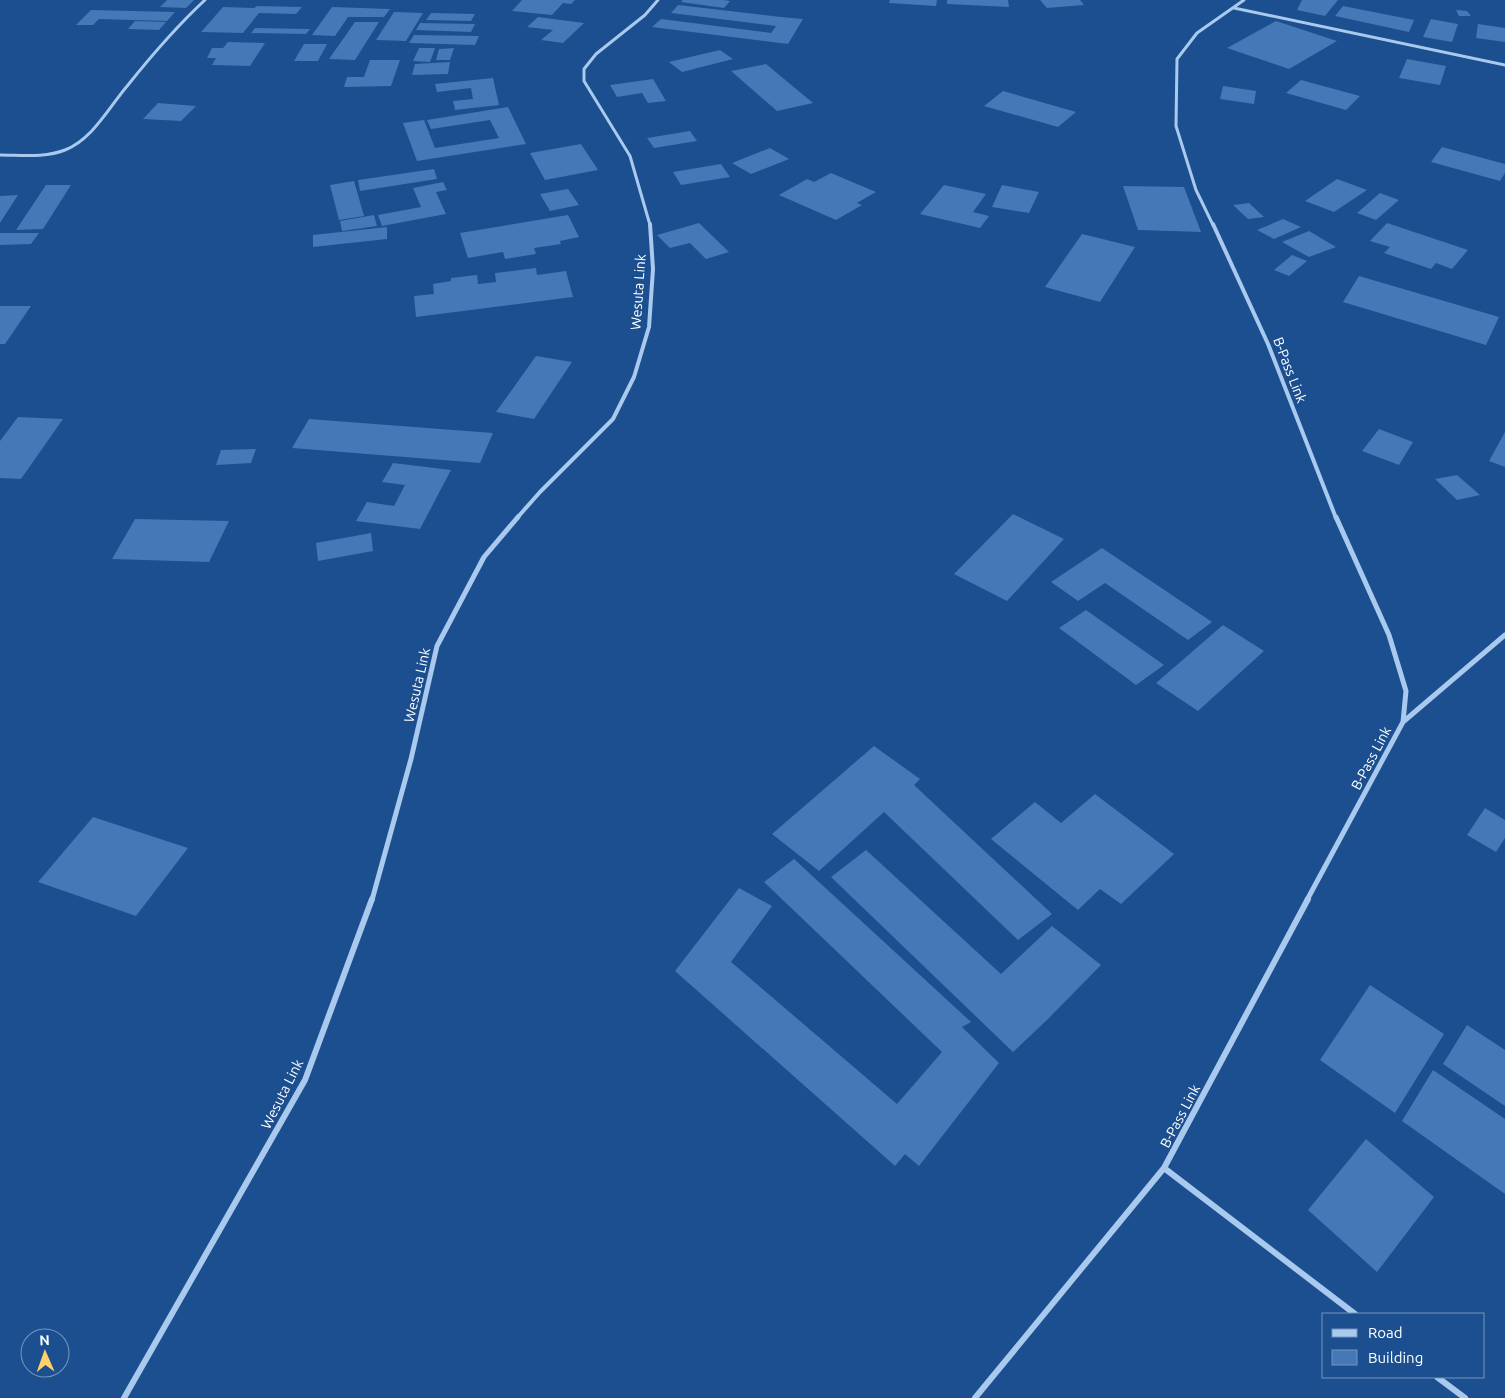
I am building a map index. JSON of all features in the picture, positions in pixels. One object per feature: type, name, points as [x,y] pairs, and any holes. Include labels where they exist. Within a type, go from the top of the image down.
[{"type":"street","points":[[0,155],[38,154],[63,150],[81,140],[159,47],[205,0]]},
{"type":"street","name":"Wesuta Link","points":[[124,1398],[305,1080],[377,886],[411,759],[437,646],[484,557],[540,492],[613,419],[634,377],[649,327],[653,269],[650,221],[630,156],[584,81],[584,69],[608,43],[645,15],[658,0]]},
{"type":"street","name":"B-Pass Link","points":[[975,1398],[1164,1168],[1403,722],[1406,691],[1389,635],[1330,505],[1268,344],[1228,254],[1196,190],[1176,126],[1177,59],[1197,33],[1244,0]]},
{"type":"street","points":[[1234,8],[1355,35],[1505,65]]},
{"type":"street","points":[[1403,722],[1505,635]]},
{"type":"street","points":[[1164,1168],[1354,1313]]},
{"type":"street","points":[[1438,1378],[1465,1398]]},
{"type":"building","points":[[167,0],[194,0],[186,8],[160,7]]},
{"type":"building","points":[[522,0],[575,0],[571,4],[563,3],[552,15],[512,11]]},
{"type":"building","points":[[683,0],[730,1],[724,8],[681,2]]},
{"type":"building","points":[[890,0],[937,0],[936,6],[889,3]]},
{"type":"building","points":[[947,0],[1008,0],[1009,7],[947,4]]},
{"type":"building","points":[[1040,0],[1080,0],[1084,5],[1047,8]]},
{"type":"building","points":[[1302,0],[1338,0],[1325,16],[1297,10]]},
{"type":"building","points":[[678,5],[803,19],[788,44],[652,27],[661,19],[771,33],[776,26],[671,13]]},
{"type":"building","points":[[257,6],[302,7],[296,14],[259,13],[243,33],[201,32],[223,7],[254,8]]},
{"type":"building","points":[[1343,6],[1414,20],[1409,32],[1335,16]]},
{"type":"building","points":[[332,7],[390,9],[384,17],[348,17],[335,36],[312,35]]},
{"type":"building","points":[[91,10],[175,12],[167,21],[99,19],[93,25],[76,25]]},
{"type":"building","points":[[1456,10],[1467,11],[1471,16],[1459,16]]},
{"type":"building","points":[[394,12],[423,13],[406,41],[376,40]]},
{"type":"building","points":[[431,13],[475,14],[471,21],[426,20]]},
{"type":"building","points":[[538,17],[584,23],[563,43],[541,40],[553,30],[527,27]]},
{"type":"building","points":[[1431,19],[1458,24],[1452,42],[1423,37]]},
{"type":"building","points":[[135,21],[166,22],[159,30],[128,29]]},
{"type":"building","points":[[1276,21],[1337,41],[1289,69],[1227,48]]},
{"type":"building","points":[[355,22],[379,22],[355,60],[329,59]]},
{"type":"building","points":[[420,23],[475,24],[471,32],[416,30]]},
{"type":"building","points":[[1478,24],[1505,28],[1505,42],[1476,38]]},
{"type":"building","points":[[255,28],[310,29],[306,34],[251,33]]},
{"type":"building","points":[[414,35],[479,36],[475,45],[409,43]]},
{"type":"building","points":[[228,42],[265,43],[250,66],[212,65],[216,58],[207,58],[212,48],[223,48]]},
{"type":"building","points":[[304,44],[327,44],[318,61],[294,61]]},
{"type":"building","points":[[419,48],[435,48],[430,62],[413,61]]},
{"type":"building","points":[[454,48],[450,60],[436,60],[439,49]]},
{"type":"building","points":[[720,50],[733,59],[682,72],[669,62]]},
{"type":"building","points":[[1407,59],[1446,66],[1440,85],[1399,78]]},
{"type":"building","points":[[370,60],[400,60],[391,86],[344,87],[347,77],[364,77]]},
{"type":"building","points":[[450,62],[448,74],[412,75],[415,64]]},
{"type":"building","points":[[766,64],[813,103],[777,111],[731,71]]},
{"type":"building","points":[[493,78],[499,105],[455,110],[453,101],[473,99],[471,88],[437,92],[435,84]]},
{"type":"building","points":[[653,79],[666,101],[648,103],[642,93],[617,97],[610,85]]},
{"type":"building","points":[[1301,80],[1360,96],[1346,110],[1286,93]]},
{"type":"building","points":[[1223,86],[1256,91],[1254,104],[1220,99]]},
{"type":"building","points":[[1003,91],[1076,112],[1058,127],[984,106]]},
{"type":"building","points":[[158,103],[196,106],[181,121],[143,119]]},
{"type":"building","points":[[508,107],[526,144],[417,161],[403,123],[424,120],[435,148],[499,138],[490,120],[431,129],[427,120]]},
{"type":"building","points":[[690,131],[697,141],[654,148],[647,138]]},
{"type":"building","points":[[581,144],[598,170],[545,180],[530,153]]},
{"type":"building","points":[[1442,147],[1505,164],[1505,173],[1500,181],[1431,162]]},
{"type":"building","points":[[770,148],[789,159],[751,174],[732,163]]},
{"type":"building","points":[[721,164],[730,177],[681,185],[673,172]]},
{"type":"building","points":[[434,169],[437,179],[360,191],[358,180]]},
{"type":"building","points":[[831,173],[876,192],[857,203],[862,205],[836,220],[779,195],[807,179],[814,182]]},
{"type":"building","points":[[1337,179],[1367,190],[1334,212],[1305,201]]},
{"type":"building","points":[[354,181],[364,216],[339,220],[330,185]]},
{"type":"building","points":[[443,182],[447,190],[436,192],[446,214],[382,226],[378,215],[421,207],[413,188]]},
{"type":"building","points":[[46,185],[71,185],[43,229],[16,230]]},
{"type":"building","points":[[944,185],[986,194],[973,212],[989,216],[980,228],[920,214]]},
{"type":"building","points":[[1002,185],[1039,192],[1029,213],[992,207]]},
{"type":"building","points":[[1123,186],[1184,187],[1201,232],[1138,230]]},
{"type":"building","points":[[568,189],[579,205],[550,211],[540,194]]},
{"type":"building","points":[[1380,193],[1399,200],[1376,220],[1357,213]]},
{"type":"building","points":[[18,195],[0,223],[0,196]]},
{"type":"building","points":[[1249,203],[1264,217],[1248,219],[1233,205]]},
{"type":"building","points":[[374,215],[377,226],[342,231],[340,221]]},
{"type":"building","points":[[568,215],[579,237],[560,241],[561,244],[534,248],[536,254],[505,259],[503,252],[468,258],[460,233]]},
{"type":"building","points":[[1283,219],[1301,227],[1274,239],[1257,230]]},
{"type":"building","points":[[699,223],[729,252],[706,259],[690,243],[670,248],[657,235]]},
{"type":"building","points":[[1387,223],[1468,250],[1452,269],[1436,263],[1431,269],[1384,253],[1390,247],[1370,241]]},
{"type":"building","points":[[387,227],[387,239],[313,247],[313,235]]},
{"type":"building","points":[[1309,231],[1336,247],[1309,257],[1282,242]]},
{"type":"building","points":[[0,233],[39,233],[31,244],[0,245]]},
{"type":"building","points":[[1082,234],[1135,247],[1100,302],[1045,287]]},
{"type":"building","points":[[1292,255],[1307,261],[1289,276],[1274,270]]},
{"type":"building","points":[[536,268],[537,275],[566,271],[573,297],[416,317],[414,296],[434,294],[433,284],[451,281],[451,278],[477,275],[478,284],[496,282],[495,273]]},
{"type":"building","points":[[1359,276],[1499,317],[1486,345],[1343,302]]},
{"type":"building","points":[[0,306],[31,306],[5,344],[0,344]]},
{"type":"building","points":[[536,356],[572,362],[534,419],[496,412]]},
{"type":"building","points":[[18,417],[63,419],[21,479],[0,478],[0,441]]},
{"type":"building","points":[[309,419],[493,433],[480,463],[292,448]]},
{"type":"building","points":[[1379,429],[1413,442],[1399,465],[1362,451]]},
{"type":"building","points":[[1505,432],[1505,467],[1489,461]]},
{"type":"building","points":[[256,449],[251,463],[216,465],[221,450]]},
{"type":"building","points":[[393,463],[451,470],[420,529],[356,521],[367,502],[394,506],[405,485],[382,482]]},
{"type":"building","points":[[1457,475],[1480,495],[1457,500],[1435,479]]},
{"type":"building","points":[[1013,514],[1064,539],[1007,601],[954,574]]},
{"type":"building","points":[[135,519],[229,521],[209,562],[112,559]]},
{"type":"building","points":[[371,533],[373,551],[318,561],[316,543]]},
{"type":"building","points":[[1102,548],[1212,622],[1188,640],[1105,583],[1078,601],[1051,582]]},
{"type":"building","points":[[1086,610],[1164,665],[1136,685],[1059,628]]},
{"type":"building","points":[[1223,625],[1264,651],[1198,711],[1156,683]]},
{"type":"building","points":[[874,746],[920,779],[914,785],[1052,914],[1018,940],[884,812],[819,871],[772,834]]},
{"type":"building","points":[[1095,794],[1174,854],[1121,904],[1100,889],[1078,910],[991,839],[1035,802],[1061,823]]},
{"type":"building","points":[[1485,808],[1505,820],[1505,838],[1496,852],[1467,835]]},
{"type":"building","points":[[93,817],[188,848],[136,916],[38,882]]},
{"type":"building","points":[[866,850],[1001,974],[1052,926],[1101,965],[1013,1052],[831,877]]},
{"type":"building","points":[[794,859],[971,1022],[962,1027],[999,1063],[919,1166],[905,1154],[895,1166],[675,971],[739,888],[772,906],[731,962],[897,1104],[942,1052],[764,882]]},
{"type":"building","points":[[1370,985],[1444,1034],[1395,1113],[1320,1060]]},
{"type":"building","points":[[1467,1025],[1505,1050],[1505,1106],[1443,1064]]},
{"type":"building","points":[[1433,1070],[1505,1119],[1505,1194],[1402,1121]]},
{"type":"building","points":[[1366,1139],[1434,1197],[1377,1272],[1308,1210]]}]
